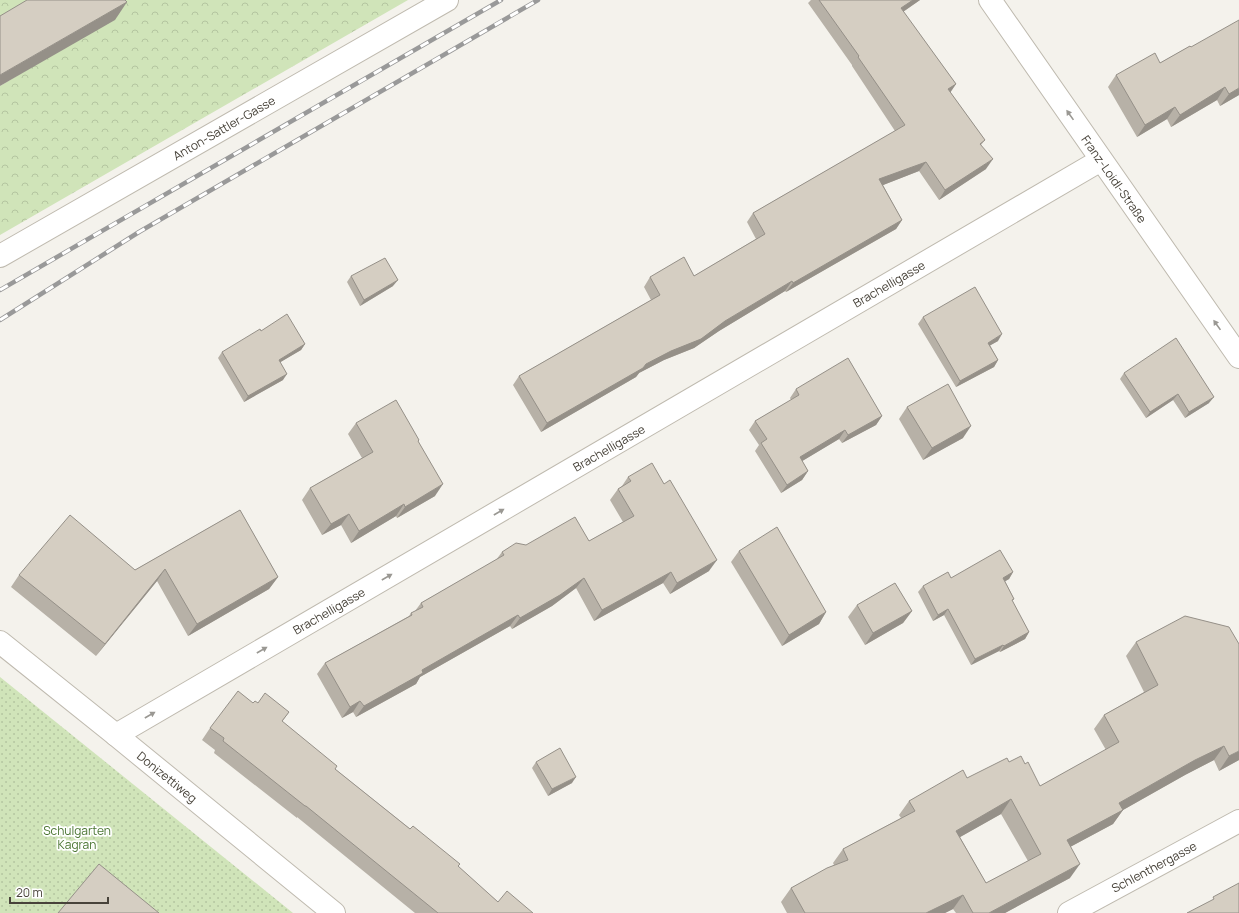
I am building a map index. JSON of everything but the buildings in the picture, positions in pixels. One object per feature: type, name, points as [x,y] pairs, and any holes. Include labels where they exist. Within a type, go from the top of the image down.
[{"type":"street","name":"Anton-Sattler-Gasse","points":[[0,256],[447,0]]},
{"type":"street","name":"Franz-Loidl-Straße","points":[[990,0],[1239,357]]},
{"type":"street","name":"Brachelligasse","points":[[116,735],[1101,160]]},
{"type":"street","name":"Donizettiweg","points":[[0,642],[334,913]]},
{"type":"street","name":"Schlenthergasse","points":[[1069,913],[1239,821]]},
{"type":"green space","points":[[0,0],[45,0],[0,26]]},
{"type":"green space","points":[[103,0],[408,0],[0,235],[0,86],[62,49]]},
{"type":"green space","name":"Schulgarten Kagran","points":[[0,677],[293,913],[0,913]]},
{"type":"railway","points":[[0,290],[501,0]]},
{"type":"railway","points":[[0,320],[139,232],[538,0]]}]
